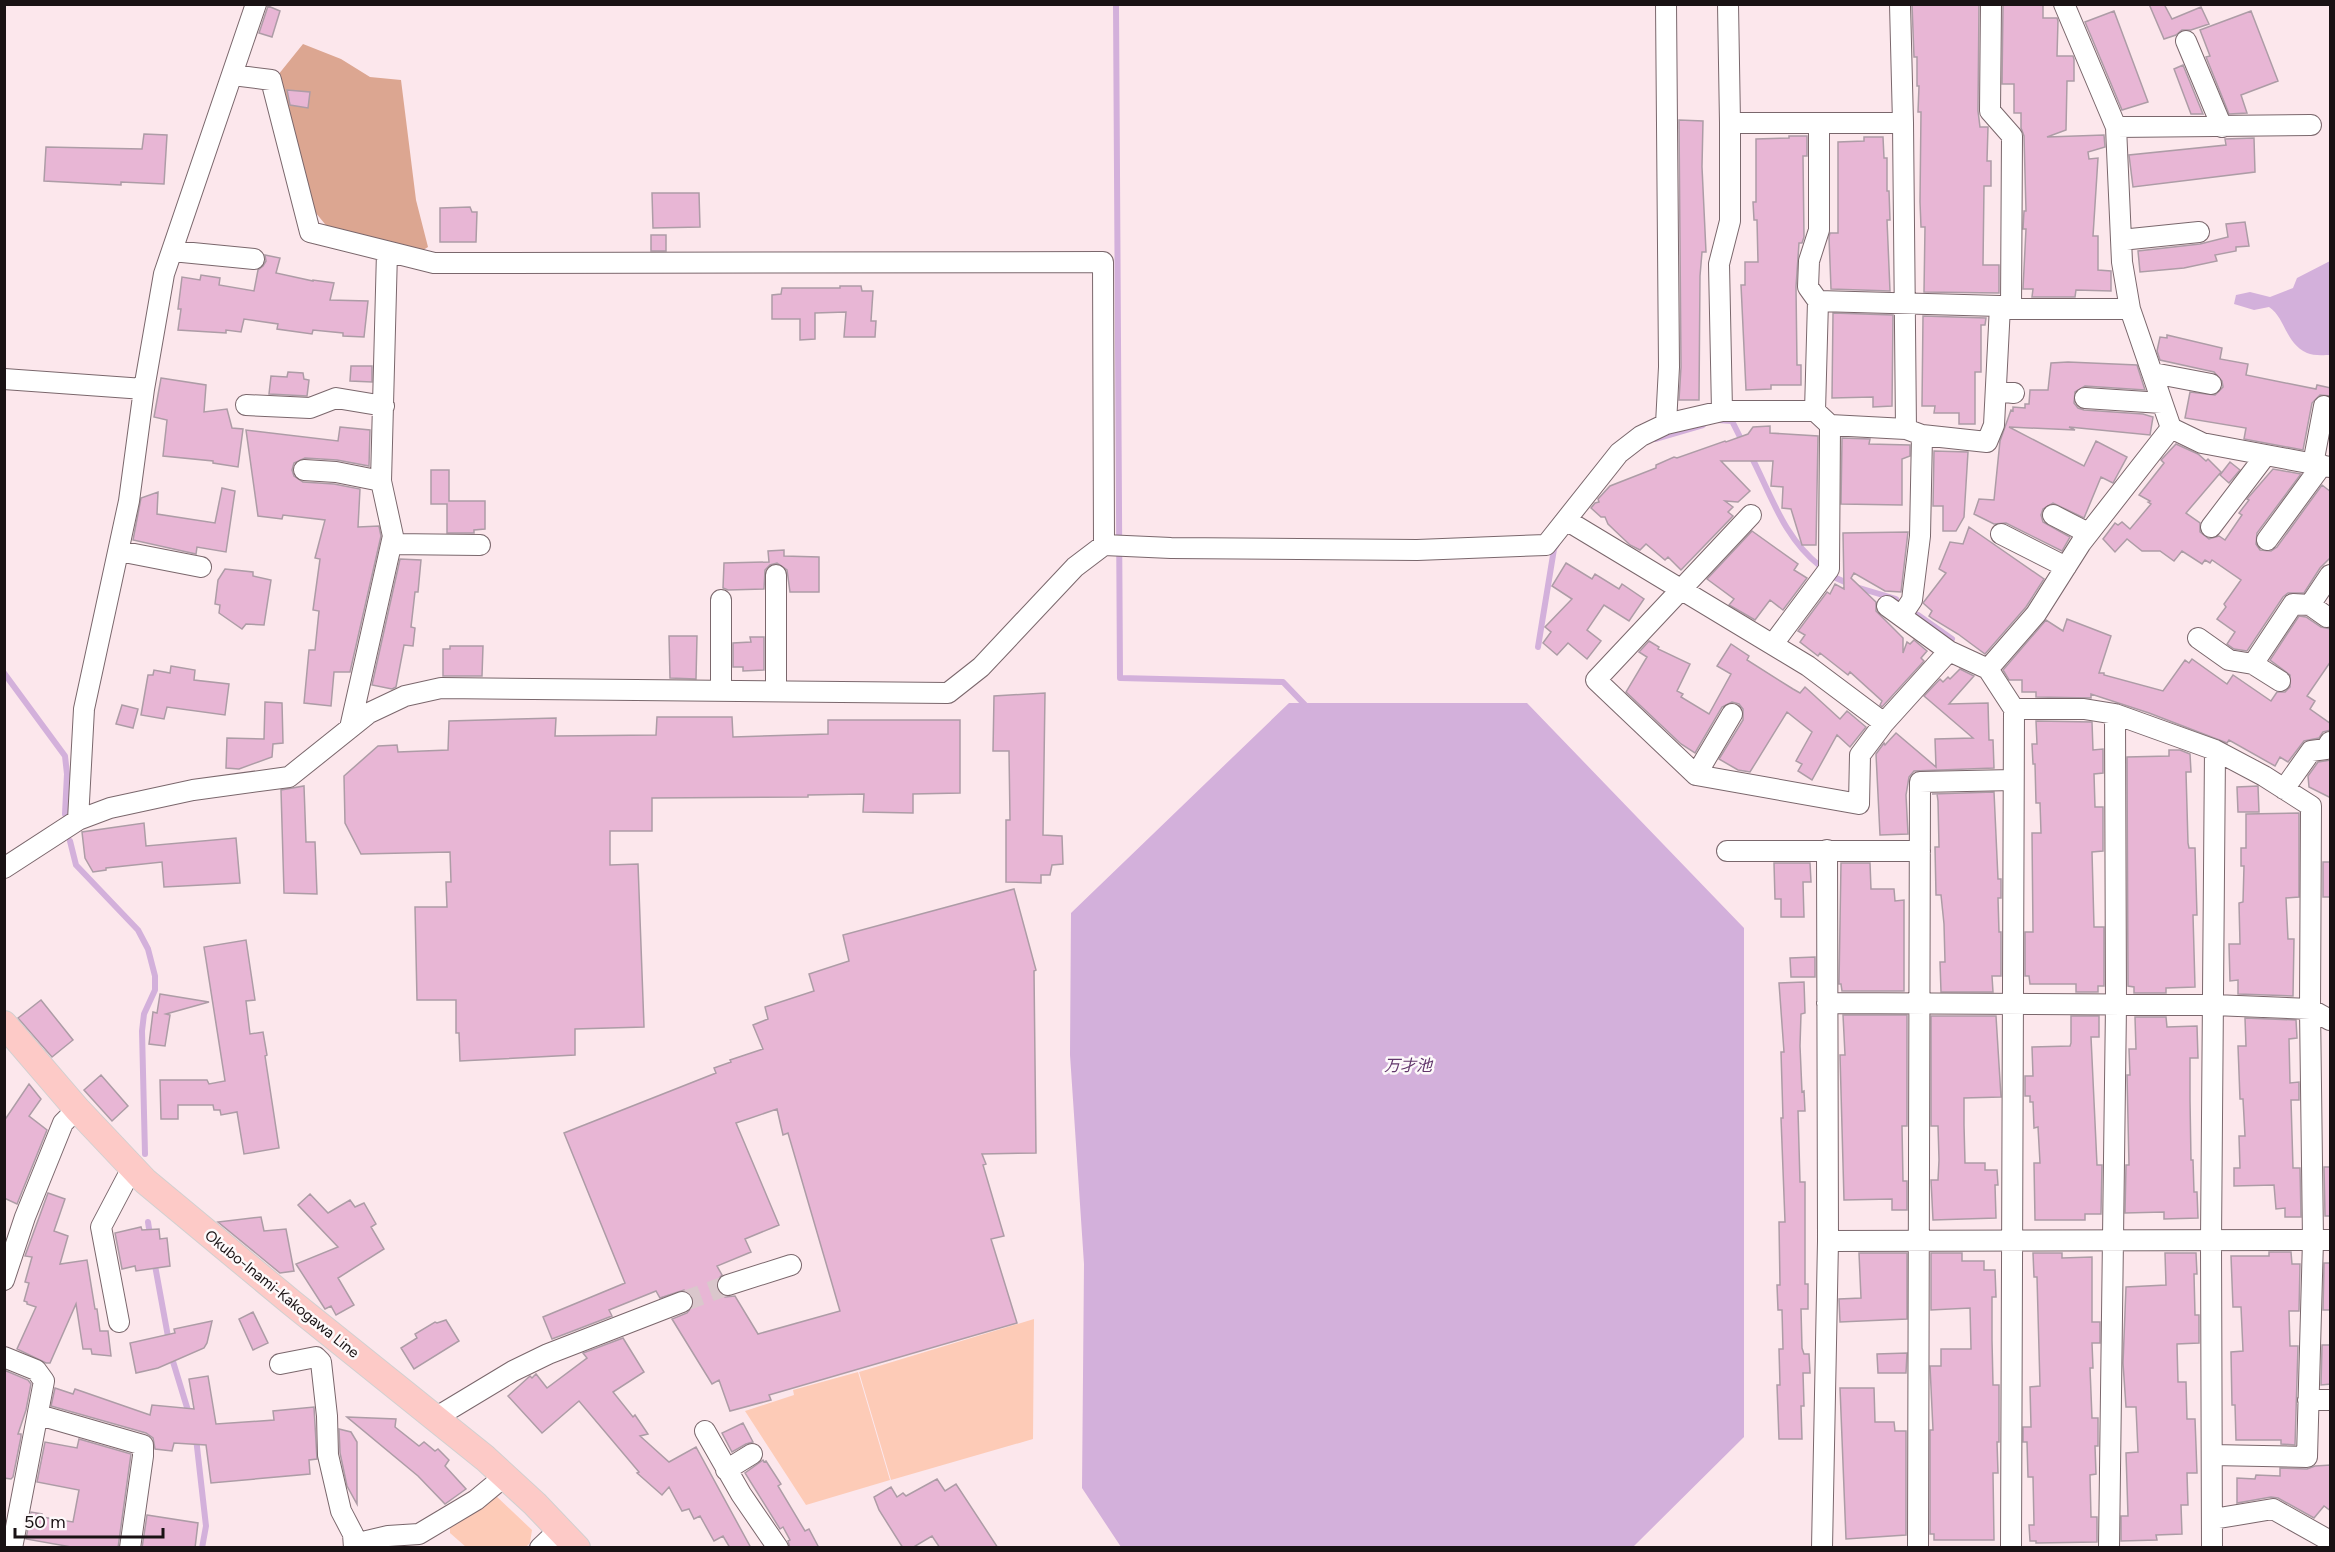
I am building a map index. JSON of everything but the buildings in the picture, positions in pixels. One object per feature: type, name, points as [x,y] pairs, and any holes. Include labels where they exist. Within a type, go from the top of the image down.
[{"type":"main road","name":"Okubo-Inami-Kakogawa Line","points":[[4,1024],[77,1110],[132,1168],[292,1303],[505,1476],[568,1538]]},
{"type":"street","points":[[78,820],[84,709],[129,501],[144,389],[164,274],[256,4]]},
{"type":"street","points":[[1666,4],[1669,367],[1666,424]]},
{"type":"street","points":[[1722,411],[1719,264],[1730,221],[1728,4]]},
{"type":"street","points":[[1900,4],[1906,303],[1914,432],[1929,536],[1911,600],[1894,611],[1949,651],[1988,669],[2014,709],[2011,1548]]},
{"type":"street","points":[[4,868],[78,820],[110,808],[193,790],[289,777],[369,713],[405,696],[441,688],[948,693],[981,667],[1075,567],[1104,545],[1171,548],[1417,550],[1546,545],[1619,453],[1641,436],[1666,424],[1722,411],[1815,411],[1830,425],[1914,432],[1984,450],[2005,392],[2005,308],[2012,136],[1990,111],[1991,4]]},
{"type":"street","points":[[2064,4],[2116,128],[2122,262],[2130,309],[2171,428],[2202,443],[2322,465]]},
{"type":"street","points":[[2186,41],[2222,127]]},
{"type":"street","points":[[233,75],[271,80],[310,232],[434,263],[1103,262],[1104,545]]},
{"type":"street","points":[[1730,123],[1904,123]]},
{"type":"street","points":[[1815,411],[1818,301],[1808,287],[1809,261],[1819,230],[1819,124]]},
{"type":"street","points":[[2116,128],[2311,125]]},
{"type":"street","points":[[2121,240],[2199,232]]},
{"type":"street","points":[[172,251],[254,259]]},
{"type":"street","points":[[350,728],[393,536],[381,481],[387,252]]},
{"type":"street","points":[[1818,301],[2005,308],[2130,309]]},
{"type":"street","points":[[2153,373],[2211,384]]},
{"type":"street","points":[[4,379],[144,389]]},
{"type":"street","points":[[246,405],[310,408],[336,398],[384,406]]},
{"type":"street","points":[[2085,399],[2162,403]]},
{"type":"street","points":[[2267,540],[2322,465],[2324,406]]},
{"type":"street","points":[[1773,644],[1829,569],[1839,518],[1830,425]]},
{"type":"street","points":[[1988,669],[2036,615],[2088,533],[2171,428]]},
{"type":"street","points":[[2211,527],[2265,456]]},
{"type":"street","points":[[304,470],[336,472],[381,481]]},
{"type":"street","points":[[1751,515],[1731,548],[1681,589],[1596,680],[1696,775],[1859,804],[1860,755],[1884,723],[1949,651]]},
{"type":"street","points":[[2053,515],[2088,533]]},
{"type":"street","points":[[1566,520],[1808,666],[1884,723]]},
{"type":"street","points":[[2001,534],[2066,567]]},
{"type":"street","points":[[392,544],[480,545]]},
{"type":"street","points":[[119,551],[201,567]]},
{"type":"street","points":[[776,575],[776,692]]},
{"type":"street","points":[[2310,605],[2331,576]]},
{"type":"street","points":[[721,600],[721,691]]},
{"type":"street","points":[[2253,664],[2293,604],[2310,605],[2328,617]]},
{"type":"street","points":[[2198,638],[2229,660],[2253,664],[2280,681]]},
{"type":"street","points":[[2014,709],[2084,709],[2115,714],[2215,750],[2264,776],[2311,806],[2310,1009],[2322,1240],[2308,1400],[2307,1457],[2212,1455]]},
{"type":"street","points":[[1696,775],[1732,714]]},
{"type":"street","points":[[2109,1548],[2116,1005],[2115,714]]},
{"type":"street","points":[[2284,789],[2311,751],[2325,749],[2331,742]]},
{"type":"street","points":[[2212,1548],[2211,1240],[2215,750]]},
{"type":"street","points":[[1918,1548],[1920,782],[2013,780]]},
{"type":"street","points":[[1822,1548],[1828,1241],[1827,850]]},
{"type":"street","points":[[1727,851],[1920,851]]},
{"type":"street","points":[[1827,1003],[2214,1005],[2310,1009],[2331,1020]]},
{"type":"street","points":[[4,1280],[25,1217],[63,1123],[77,1110]]},
{"type":"street","points":[[119,1322],[100,1227],[132,1168]]},
{"type":"street","points":[[1828,1241],[2322,1240]]},
{"type":"street","points":[[728,1285],[791,1265]]},
{"type":"street","points":[[435,1418],[513,1371],[548,1354],[682,1302]]},
{"type":"street","points":[[4,1357],[36,1370],[44,1381],[12,1548]]},
{"type":"street","points":[[280,1364],[316,1357],[321,1362],[327,1416],[327,1455],[341,1511],[353,1534],[354,1546],[388,1536],[422,1541],[505,1476]]},
{"type":"street","points":[[2308,1400],[2331,1400]]},
{"type":"street","points":[[39,1415],[143,1445],[130,1548]]},
{"type":"street","points":[[705,1431],[726,1470],[778,1548]]},
{"type":"street","points":[[726,1470],[752,1454]]},
{"type":"street","points":[[2213,1519],[2273,1509],[2331,1541]]},
{"type":"street","points":[[540,1548],[568,1538]]},
{"type":"shaded area","points":[[303,44],[341,59],[370,77],[401,80],[416,200],[428,247],[417,254],[329,229],[311,207],[278,75]]},
{"type":"shaded area","points":[[1034,1319],[1033,1439],[891,1480],[859,1372]]},
{"type":"shaded area","points":[[858,1372],[890,1480],[806,1505],[745,1411],[794,1395],[793,1390]]},
{"type":"shaded area","points":[[493,1493],[532,1530],[530,1543],[526,1547],[466,1547],[450,1533],[450,1524]]},
{"type":"water","points":[[2330,261],[2330,355],[2312,355],[2300,349],[2279,317],[2269,307],[2254,310],[2234,304],[2236,295],[2250,292],[2270,297],[2293,288],[2297,278]]},
{"type":"water","name":"万才池","points":[[1289,703],[1527,703],[1744,928],[1744,1437],[1633,1547],[1121,1547],[1082,1488],[1084,1264],[1070,1055],[1071,913]]},
{"type":"waterway","points":[[1116,4],[1120,678],[1283,682],[1308,708]]},
{"type":"waterway","points":[[1718,420],[1732,421],[1743,443]]},
{"type":"waterway","points":[[1655,439],[1703,425]]},
{"type":"waterway","points":[[1750,454],[1787,528],[1807,555],[1820,566]]},
{"type":"waterway","points":[[1538,647],[1554,549],[1557,544]]},
{"type":"waterway","points":[[1836,578],[1856,587],[1896,599]]},
{"type":"waterway","points":[[1918,615],[1952,639]]},
{"type":"waterway","points":[[4,673],[65,756],[67,774],[65,814]]},
{"type":"waterway","points":[[70,841],[76,865],[138,930],[148,949],[155,976],[155,990],[144,1014],[142,1031],[145,1154]]},
{"type":"waterway","points":[[148,1222],[150,1235]]},
{"type":"waterway","points":[[154,1260],[169,1342]]},
{"type":"waterway","points":[[171,1355],[189,1414]]},
{"type":"waterway","points":[[196,1438],[206,1526],[202,1548]]},
{"type":"tunnel","points":[[682,1302],[728,1285]]}]
